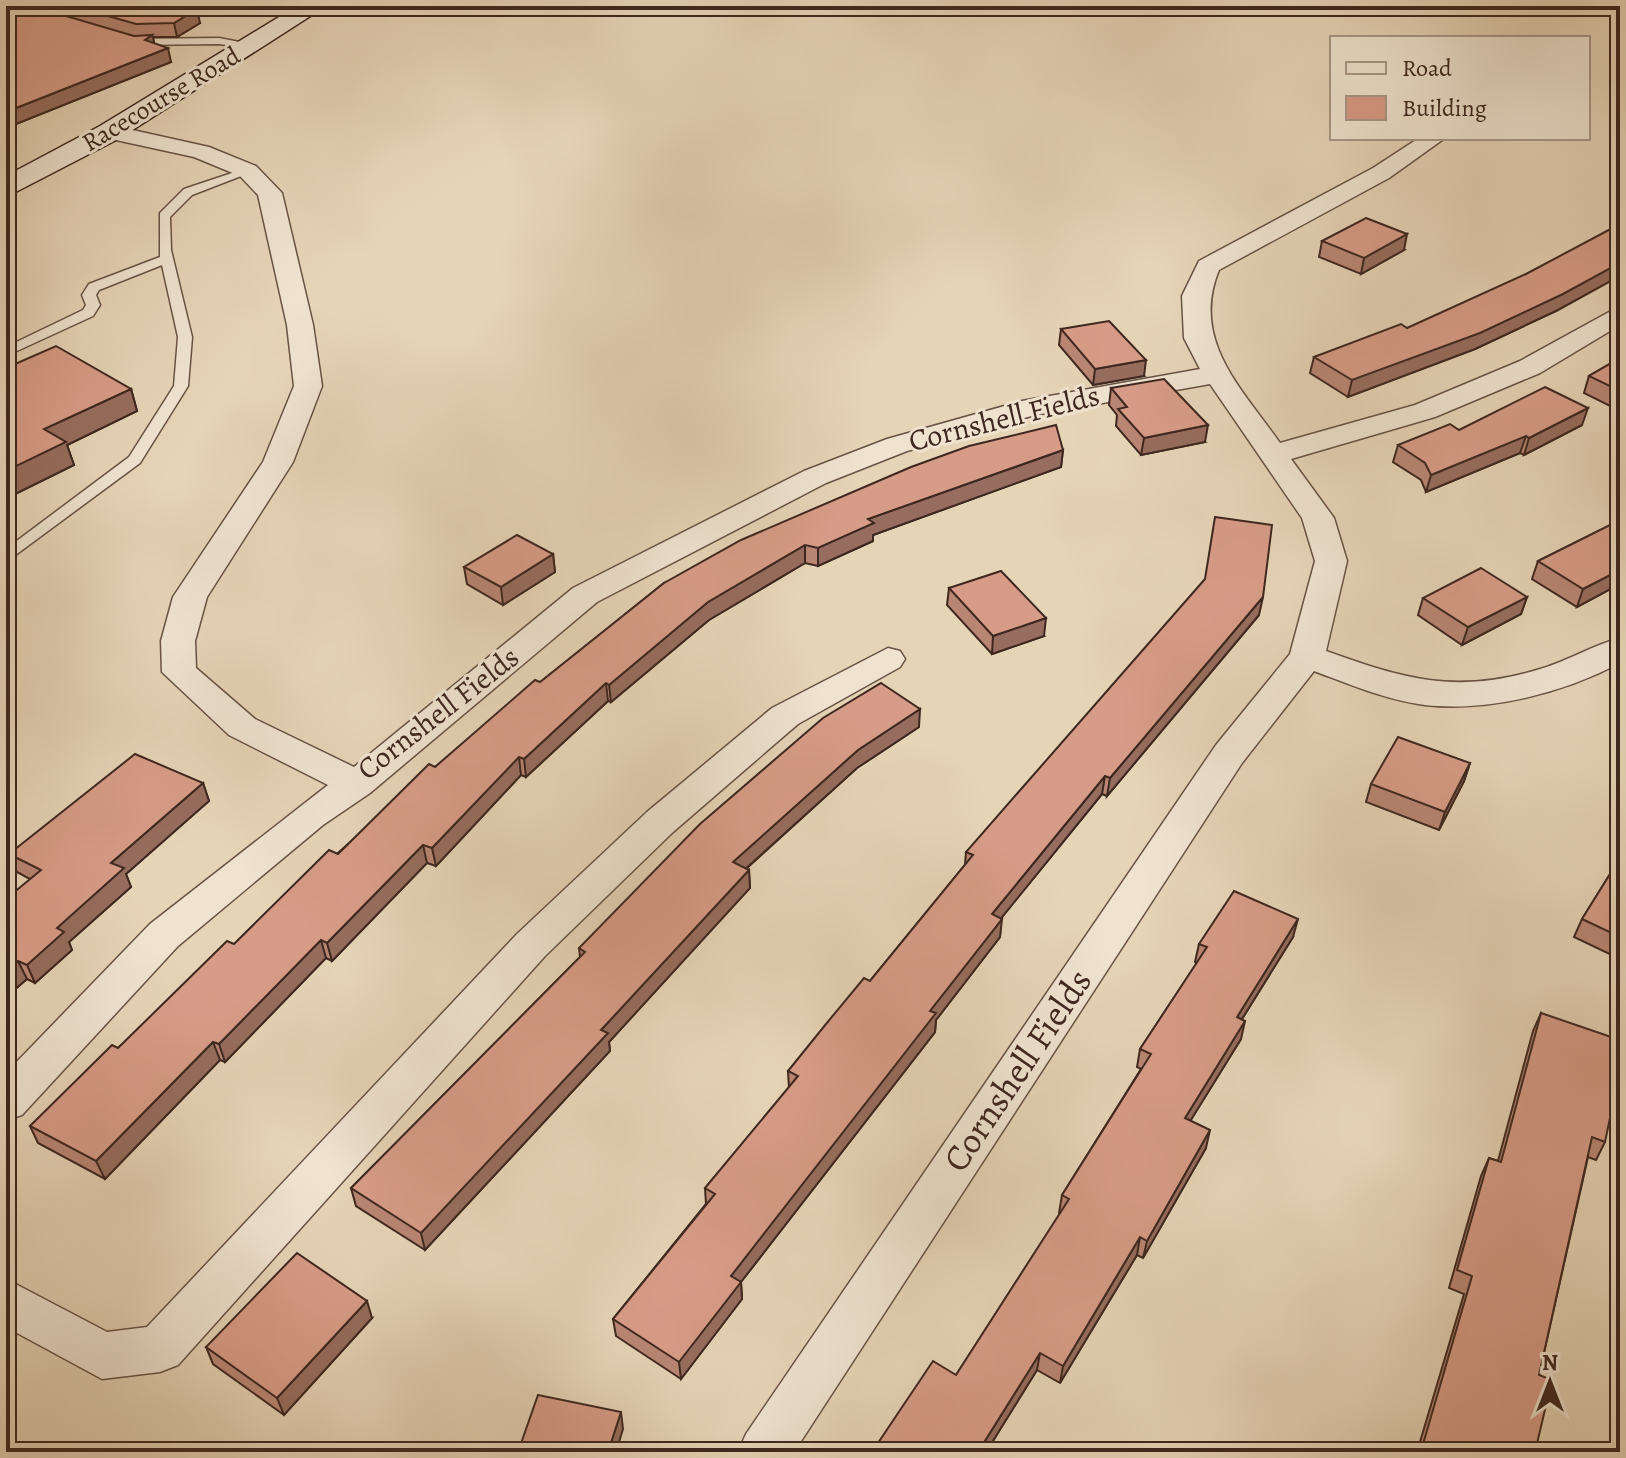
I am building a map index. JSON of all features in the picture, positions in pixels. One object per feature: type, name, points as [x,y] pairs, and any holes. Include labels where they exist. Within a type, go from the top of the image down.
[{"type":"street","name":"Racecourse Road","points":[[6,188],[110,132],[314,6]]},
{"type":"street","name":"Cornshell Fields","points":[[110,132],[201,152],[248,171],[270,193],[300,325],[308,386],[278,462],[190,597],[178,641],[179,672],[242,727],[357,784],[585,595],[815,477],[897,445],[1032,407],[1217,374]]},
{"type":"street","name":"Cornshell Fields","points":[[764,1452],[1229,754],[1307,656],[1331,561],[1318,518],[1217,374],[1198,338],[1195,296],[1208,266],[1260,235],[1295,221],[1381,173],[1431,140]]},
{"type":"street","points":[[1275,454],[1425,411],[1530,367],[1620,314]]},
{"type":"street","points":[[1307,656],[1424,693],[1493,693],[1598,661],[1620,649]]},
{"type":"street","points":[[6,1301],[102,1356],[160,1349],[531,945],[660,822],[785,716],[888,659]]},
{"type":"street","points":[[6,1102],[164,935],[310,816],[357,784]]},
{"type":"lane","points":[[125,39],[138,44],[219,41],[250,45]]},
{"type":"lane","points":[[6,557],[135,460],[181,386],[185,337],[167,259],[164,216],[188,192],[248,171]]},
{"type":"lane","points":[[6,352],[88,313],[93,305],[89,295],[94,287],[167,259]]},
{"type":"building","points":[[6,6],[60,6],[59,14],[134,36],[152,35],[145,40],[168,48],[6,112]]},
{"type":"building","points":[[73,6],[180,6],[197,9],[174,23],[136,24]]},
{"type":"building","points":[[1366,218],[1407,234],[1364,258],[1322,241]]},
{"type":"building","points":[[1620,224],[1620,263],[1480,333],[1352,380],[1314,357],[1401,324],[1407,328],[1526,274]]},
{"type":"building","points":[[1109,321],[1146,360],[1095,369],[1061,329]]},
{"type":"building","points":[[56,346],[131,389],[44,429],[66,442],[6,471],[6,368]]},
{"type":"building","points":[[1620,358],[1620,391],[1589,376]]},
{"type":"building","points":[[1164,379],[1208,425],[1144,438],[1118,409],[1127,407],[1111,388]]},
{"type":"building","points":[[1545,387],[1588,408],[1529,438],[1526,436],[1431,475],[1425,463],[1398,445],[1450,424],[1459,430]]},
{"type":"building","points":[[1056,425],[1063,450],[868,519],[874,523],[818,548],[805,545],[708,602],[609,685],[606,683],[524,759],[519,757],[432,848],[423,845],[327,943],[321,940],[219,1044],[213,1042],[96,1161],[30,1126],[112,1045],[118,1048],[227,941],[234,944],[329,850],[338,854],[429,764],[435,767],[535,680],[540,682],[664,583],[741,540],[911,467],[969,446]]},
{"type":"building","points":[[1215,517],[1272,525],[1263,597],[1110,778],[1105,776],[992,914],[1002,919],[930,1011],[936,1013],[731,1276],[741,1282],[679,1362],[613,1319],[715,1194],[705,1188],[798,1076],[788,1071],[864,978],[870,981],[973,855],[966,852],[1205,579]]},
{"type":"building","points":[[1620,520],[1620,570],[1583,589],[1538,561]]},
{"type":"building","points":[[517,535],[553,554],[501,587],[464,567]]},
{"type":"building","points":[[1481,568],[1527,597],[1468,627],[1423,598]]},
{"type":"building","points":[[1001,571],[1046,618],[993,636],[949,588]]},
{"type":"building","points":[[881,683],[920,709],[858,750],[733,862],[749,870],[601,1030],[608,1033],[421,1233],[351,1188],[585,952],[579,948],[700,824],[823,718]]},
{"type":"building","points":[[1398,737],[1470,763],[1445,812],[1371,784]]},
{"type":"building","points":[[135,754],[203,783],[111,863],[124,868],[57,928],[64,932],[27,965],[18,961],[6,971],[6,899],[41,870],[9,854]]},
{"type":"building","points":[[1620,858],[1620,937],[1582,919]]},
{"type":"building","points":[[1234,891],[1298,919],[1237,1017],[1245,1021],[1185,1118],[1210,1130],[1147,1241],[1140,1237],[1063,1366],[1040,1353],[978,1452],[885,1452],[876,1446],[933,1361],[956,1375],[1069,1199],[1062,1195],[1151,1054],[1140,1049],[1207,947],[1199,944]]},
{"type":"building","points":[[1541,1013],[1620,1040],[1620,1070],[1605,1142],[1592,1137],[1539,1375],[1552,1380],[1535,1452],[1424,1452],[1421,1451],[1472,1276],[1457,1270],[1489,1158],[1501,1162]]},
{"type":"building","points":[[297,1253],[367,1301],[277,1398],[206,1347]]},
{"type":"building","points":[[538,1395],[621,1412],[608,1452],[518,1452]]}]
